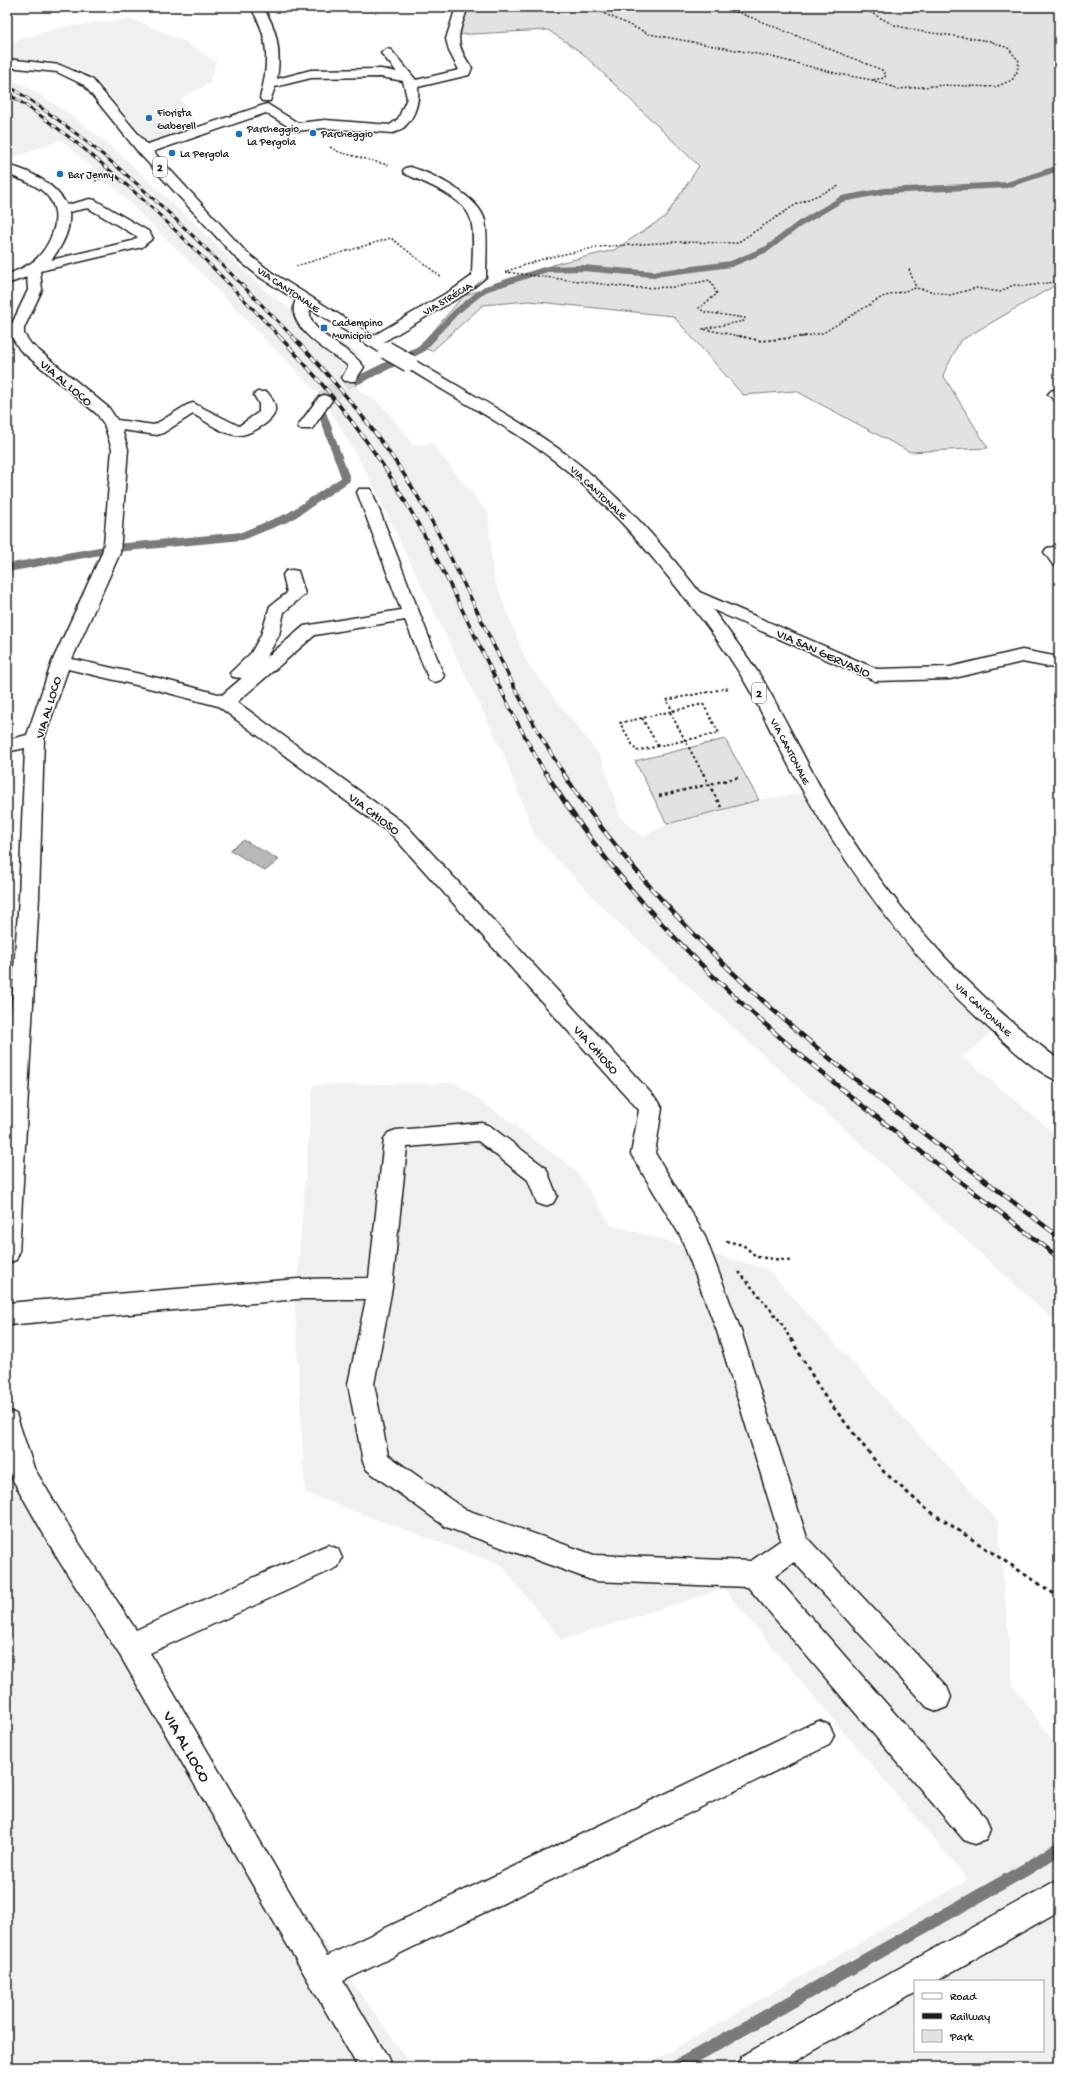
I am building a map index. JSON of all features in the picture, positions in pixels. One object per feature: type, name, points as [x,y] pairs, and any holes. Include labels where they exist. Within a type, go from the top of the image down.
[{"type":"street","points":[[256,7],[263,15],[271,37],[270,85],[264,104],[267,108],[296,127],[325,124],[393,129],[404,121],[413,98],[410,82],[387,53]]},
{"type":"street","points":[[270,85],[311,74],[381,73],[410,82],[465,72],[466,68],[451,43],[462,7]]},
{"type":"street","name":"VIA CANTONALE","points":[[7,63],[60,69],[83,78],[93,86],[144,150],[241,255],[266,275],[303,300],[522,432],[565,461],[630,521],[690,593],[748,671],[813,791],[868,878],[894,914],[923,950],[994,1020],[1059,1072]]},
{"type":"street","points":[[144,150],[267,108]]},
{"type":"street","points":[[7,169],[44,187],[54,195],[62,210],[60,233],[56,242],[33,268]]},
{"type":"street","name":"VIA STRÉCIA","points":[[373,342],[460,291],[479,277],[478,221],[473,209],[454,192],[410,171]]},
{"type":"street","points":[[7,280],[33,268],[123,248],[146,240],[146,236],[143,234],[90,203],[62,210]]},
{"type":"street","name":"VIA AL LOCO","points":[[7,1253],[28,905],[35,739],[61,662],[112,548],[120,450],[112,424],[103,411],[12,335],[17,328],[35,290],[33,268]]},
{"type":"street","points":[[303,300],[302,313],[312,331],[352,361],[356,367],[350,378]]},
{"type":"street","points":[[1059,393],[1056,394],[1059,397]]},
{"type":"street","points":[[112,424],[157,430],[193,408],[237,430],[243,430],[250,428],[267,413],[268,404],[262,395]]},
{"type":"street","points":[[306,426],[324,400]]},
{"type":"street","points":[[365,492],[435,676]]},
{"type":"street","points":[[218,700],[258,656],[270,635],[276,610],[296,594],[292,575]]},
{"type":"street","name":"VIA SAN GERVASIO","points":[[690,593],[875,675],[950,673],[1022,656],[1059,664]]},
{"type":"street","points":[[218,700],[310,630],[411,614]]},
{"type":"street","name":"VIA CHIOSO","points":[[61,662],[218,700],[399,830],[651,1108],[643,1154],[692,1234]]},
{"type":"street","points":[[7,746],[35,739]]},
{"type":"street","points":[[545,1196],[538,1175],[482,1132],[396,1139],[380,1288],[361,1384],[376,1462],[455,1518],[594,1568],[755,1574],[796,1545]]},
{"type":"street","points":[[692,1234],[729,1332],[796,1545],[937,1697]]},
{"type":"street","points":[[7,1314],[298,1289],[380,1288]]},
{"type":"street","name":"VIA AL LOCO","points":[[7,1422],[22,1472],[70,1552],[131,1648],[376,2067]]},
{"type":"street","points":[[131,1648],[328,1558]]},
{"type":"street","points":[[755,1574],[975,1829]]},
{"type":"street","points":[[321,1975],[819,1735]]},
{"type":"street","points":[[752,2067],[1059,1894]]},
{"type":"path","points":[[590,7],[649,34],[768,56],[839,74],[872,80],[899,89],[944,85],[995,87],[1012,80],[1017,72],[1019,61],[1008,48],[990,41],[918,31],[894,25],[860,7]]},
{"type":"path","points":[[725,7],[868,64],[882,70],[886,75],[884,78],[872,80]]},
{"type":"path","points":[[296,127],[339,152],[410,171]]},
{"type":"path","points":[[479,277],[506,272],[546,258],[598,247],[674,242],[737,243],[795,205],[839,186]]},
{"type":"path","points":[[266,275],[391,238],[460,291]]},
{"type":"path","points":[[909,269],[916,288]]},
{"type":"path","points":[[506,272],[634,288],[676,287],[710,280],[717,294],[699,308],[704,312],[745,318],[744,321],[703,329],[762,341],[805,337],[823,333],[882,297],[916,288],[950,295],[976,288],[1000,292],[1013,285],[1026,286],[1054,282],[1059,279]]},
{"type":"path","points":[[674,712],[666,700],[724,689]]},
{"type":"path","points":[[703,704],[719,734],[636,751],[620,723],[670,712],[703,704]]},
{"type":"path","points":[[670,712],[721,807]]},
{"type":"path","points":[[642,718],[658,746]]},
{"type":"path","points":[[659,796],[740,777]]},
{"type":"path","points":[[692,1234],[742,1245],[757,1258],[791,1261]]},
{"type":"path","points":[[737,1269],[780,1321],[823,1394],[884,1472],[925,1508],[1059,1597]]},
{"type":"shaded area","points":[[132,19],[186,42],[216,62],[209,84],[180,99],[200,132],[152,147],[97,80],[91,75],[72,67],[49,61],[7,59],[7,43],[63,27]]},
{"type":"shaded area","points":[[7,76],[42,96],[79,121],[119,153],[269,294],[319,329],[361,354],[346,374],[361,392],[377,401],[387,411],[414,446],[431,443],[488,513],[493,576],[527,663],[601,757],[621,818],[642,837],[667,824],[759,800],[813,791],[868,878],[1000,1026],[963,1057],[1059,1137],[1059,1325],[611,916],[535,836],[504,755],[366,471],[324,400],[195,267],[103,177],[61,140],[7,160]]},
{"type":"shaded area","points":[[244,840],[279,860],[265,871],[230,850]]},
{"type":"shaded area","points":[[456,1083],[576,1170],[611,1225],[767,1269],[998,1521],[1013,1686],[1059,1749],[1059,2067],[643,2067],[968,1880],[724,1589],[561,1640],[501,1565],[305,1493],[295,1305],[313,1085]]},
{"type":"shaded area","points":[[7,1422],[131,1647],[322,1940],[413,2067],[7,2067]]},
{"type":"green space","points":[[462,7],[1059,7],[1059,283],[960,341],[943,375],[988,448],[910,452],[796,391],[743,395],[673,316],[529,301],[483,305],[432,351],[420,347],[463,296],[559,263],[614,250],[665,217],[699,166],[581,52],[548,30],[453,35]]},
{"type":"green space","points":[[725,739],[759,800],[667,824],[635,761]]},
{"type":"waterway","points":[[432,337],[456,312],[485,289],[547,269],[582,268],[654,274],[731,264],[767,249],[798,225],[842,199],[885,191],[1007,185],[1059,168]]},
{"type":"waterway","points":[[354,382],[421,349],[433,336]]},
{"type":"waterway","points":[[7,568],[116,548],[242,536],[289,517],[346,479],[321,410],[326,405]]},
{"type":"waterway","points":[[676,2067],[1030,1867],[1059,1848]]},
{"type":"tunnel","points":[[324,400],[350,378]]},
{"type":"railway","points":[[7,85],[85,140],[158,202],[293,337]]},
{"type":"railway","points":[[7,93],[45,119],[81,147],[151,207],[280,337]]},
{"type":"railway","points":[[279,336],[298,356],[351,420],[398,489],[430,545],[511,710],[546,774]]},
{"type":"railway","points":[[292,336],[329,376],[364,418],[381,440],[411,485],[460,575],[526,709],[564,774]]},
{"type":"railway","points":[[546,773],[596,846],[653,914],[715,978],[780,1038],[849,1095],[1059,1258]]},
{"type":"railway","points":[[563,773],[613,843],[668,908],[728,968],[791,1026],[857,1080],[1059,1237]]},
{"type":"place","name":"Fiorista Gaberell","points":[[149,118]]},
{"type":"place","name":"Parcheggio","points":[[313,133]]},
{"type":"place","name":"Parcheggio La Pergola","points":[[239,134]]},
{"type":"place","name":"La Pergola","points":[[172,153]]},
{"type":"place","name":"Bar Jenny","points":[[60,174]]},
{"type":"place","name":"Cadempino Municipio","points":[[324,328]]}]
